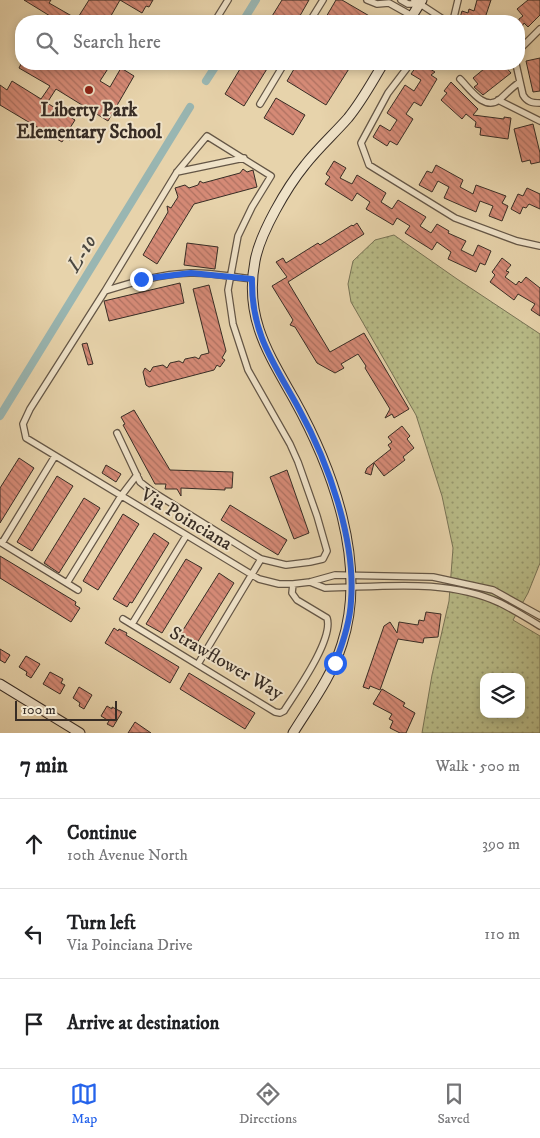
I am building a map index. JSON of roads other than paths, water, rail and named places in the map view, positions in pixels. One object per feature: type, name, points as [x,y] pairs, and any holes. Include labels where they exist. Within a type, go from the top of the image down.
[{"type":"street","points":[[219,15],[228,0]]},
{"type":"street","points":[[314,15],[323,0]]},
{"type":"street","points":[[368,0],[378,4],[389,3],[405,15]]},
{"type":"street","points":[[401,0],[408,4],[418,1]]},
{"type":"street","points":[[412,15],[418,1]]},
{"type":"street","points":[[418,1],[438,15]]},
{"type":"street","points":[[525,44],[540,29]]},
{"type":"street","points":[[260,104],[280,70]]},
{"type":"street","points":[[293,733],[335,663],[347,626],[352,576],[349,550],[339,506],[322,459],[300,411],[268,354],[258,329],[252,298],[252,279],[260,243],[291,185],[304,165],[348,118],[379,70]]},
{"type":"street","points":[[405,70],[388,93],[361,143],[369,165],[455,218],[517,241],[540,246]]},
{"type":"street","points":[[517,70],[526,100],[540,103]]},
{"type":"street","points":[[460,79],[480,100],[492,104],[520,82]]},
{"type":"street","points":[[498,100],[540,121]]},
{"type":"street","name":"Via Poinciana","points":[[244,158],[207,136],[178,172],[30,409],[23,424],[26,438],[252,576],[269,582],[293,584],[310,582],[335,575],[433,578],[492,590],[540,616]]},
{"type":"street","points":[[117,433],[140,482],[261,559],[286,565],[323,559],[327,551],[307,484],[293,450],[248,370],[233,324],[228,290],[238,236],[252,207],[271,176],[244,158],[178,172]]},
{"type":"street","points":[[105,291],[141,279],[191,273],[252,279]]},
{"type":"street","points":[[55,456],[1,543],[78,590]]},
{"type":"street","points":[[67,583],[121,496],[137,475]]},
{"type":"street","points":[[132,624],[186,536]]},
{"type":"street","points":[[198,664],[261,559]]},
{"type":"street","name":"Via Poinciana","points":[[310,582],[325,588],[431,587],[461,590],[499,603],[540,626]]},
{"type":"street","points":[[461,583],[461,590]]},
{"type":"street","name":"Strawflower Way","points":[[123,619],[275,712],[280,713],[284,711],[321,649],[329,624],[327,618],[297,600],[292,593],[293,584]]},
{"type":"street","points":[[0,684],[80,733]]},
{"type":"waterway","name":"L-10","points":[[247,15],[256,0]]},
{"type":"waterway","name":"L-10","points":[[206,81],[213,70]]},
{"type":"waterway","name":"L-10","points":[[0,416],[190,107]]},
{"type":"place","name":"Liberty Park Elementary School","points":[[89,90]]}]
